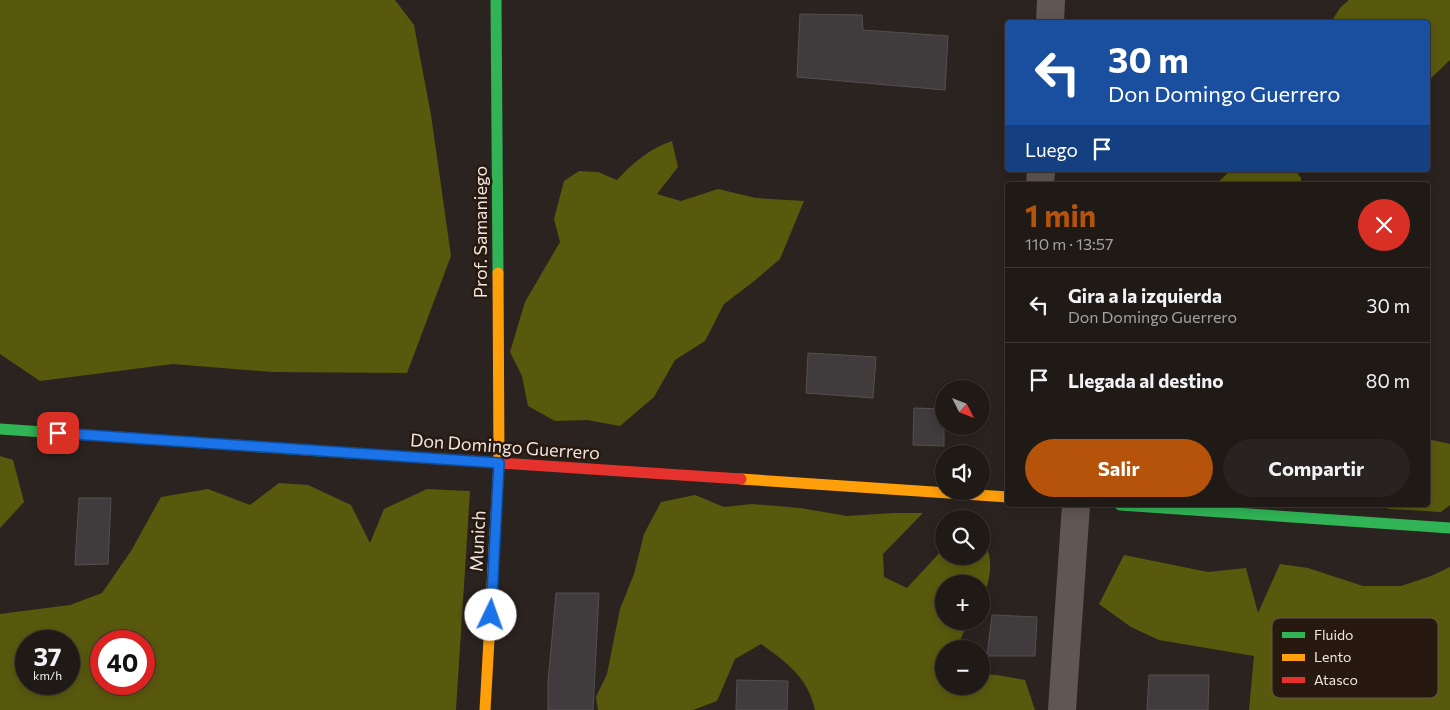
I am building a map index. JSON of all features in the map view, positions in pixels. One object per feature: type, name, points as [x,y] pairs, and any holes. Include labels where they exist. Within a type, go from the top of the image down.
[{"type":"street","name":"Prof. Samaniego","points":[[496,0],[499,463]]},
{"type":"street","points":[[1050,20],[1052,0]]},
{"type":"street","name":"Don Domingo Guerrero","points":[[0,429],[1005,498]]},
{"type":"street","name":"Munich","points":[[486,710],[499,463]]},
{"type":"street","points":[[1062,710],[1076,507]]},
{"type":"street","points":[[1149,507],[1450,528]]},
{"type":"shaded area","points":[[0,0],[395,0],[414,25],[431,115],[451,256],[407,373],[273,372],[173,364],[40,381],[0,354]]},
{"type":"shaded area","points":[[1349,0],[1450,0],[1450,60],[1430,79],[1430,20],[1332,20],[1340,8]]},
{"type":"shaded area","points":[[672,141],[678,167],[657,194],[681,201],[718,189],[756,198],[804,201],[780,259],[724,304],[705,341],[675,360],[654,397],[620,426],[587,420],[555,421],[528,406],[522,376],[510,352],[525,302],[560,242],[554,219],[564,181],[579,171],[598,172],[617,180],[642,157]]},
{"type":"shaded area","points":[[1229,172],[1296,172],[1301,178],[1301,182],[1218,182]]},
{"type":"shaded area","points":[[1430,439],[1450,444],[1450,505],[1441,512],[1384,507],[1430,507]]},
{"type":"shaded area","points":[[0,456],[13,460],[24,502],[0,528]]},
{"type":"shaded area","points":[[279,483],[308,485],[351,505],[370,543],[384,509],[427,489],[470,491],[456,710],[0,710],[0,614],[70,605],[102,593],[131,551],[161,497],[208,489],[250,505]]},
{"type":"shaded area","points":[[695,495],[724,507],[752,504],[800,508],[847,516],[923,513],[883,554],[884,577],[907,588],[935,558],[935,565],[990,565],[989,575],[935,575],[935,630],[965,630],[960,640],[935,640],[935,695],[990,695],[990,675],[997,675],[1025,680],[1035,710],[815,710],[807,688],[795,671],[761,644],[735,659],[717,701],[693,710],[598,710],[596,697],[607,674],[620,609],[634,574],[644,534],[661,502]]},
{"type":"shaded area","points":[[1124,555],[1208,572],[1246,568],[1258,613],[1280,564],[1308,568],[1363,586],[1401,586],[1431,576],[1450,567],[1450,710],[1249,710],[1254,656],[1159,640],[1131,627],[1099,604]]},
{"type":"building","points":[[800,14],[862,15],[863,30],[948,36],[945,90],[797,77]]},
{"type":"building","points":[[808,353],[876,357],[873,398],[806,393]]},
{"type":"building","points":[[914,408],[935,409],[935,435],[944,435],[944,445],[913,445]]},
{"type":"building","points":[[79,498],[111,498],[108,564],[75,565]]},
{"type":"building","points":[[556,593],[599,593],[593,710],[548,710],[548,682]]},
{"type":"building","points":[[992,615],[1037,617],[1035,656],[990,656],[989,640]]},
{"type":"building","points":[[1149,675],[1209,675],[1208,710],[1147,710]]},
{"type":"building","points":[[737,680],[788,681],[787,710],[736,710]]},
{"type":"traffic: fast","points":[[496,0],[498,273]]},
{"type":"traffic: fast","points":[[0,429],[365,454]]},
{"type":"traffic: fast","points":[[1149,507],[1450,528]]},
{"type":"traffic: slow","points":[[485,710],[499,463],[498,273]]},
{"type":"traffic: slow","points":[[741,479],[1005,497]]},
{"type":"traffic: jam","points":[[365,454],[741,479]]},
{"type":"route","points":[[58,433],[499,463],[491,615]]}]
